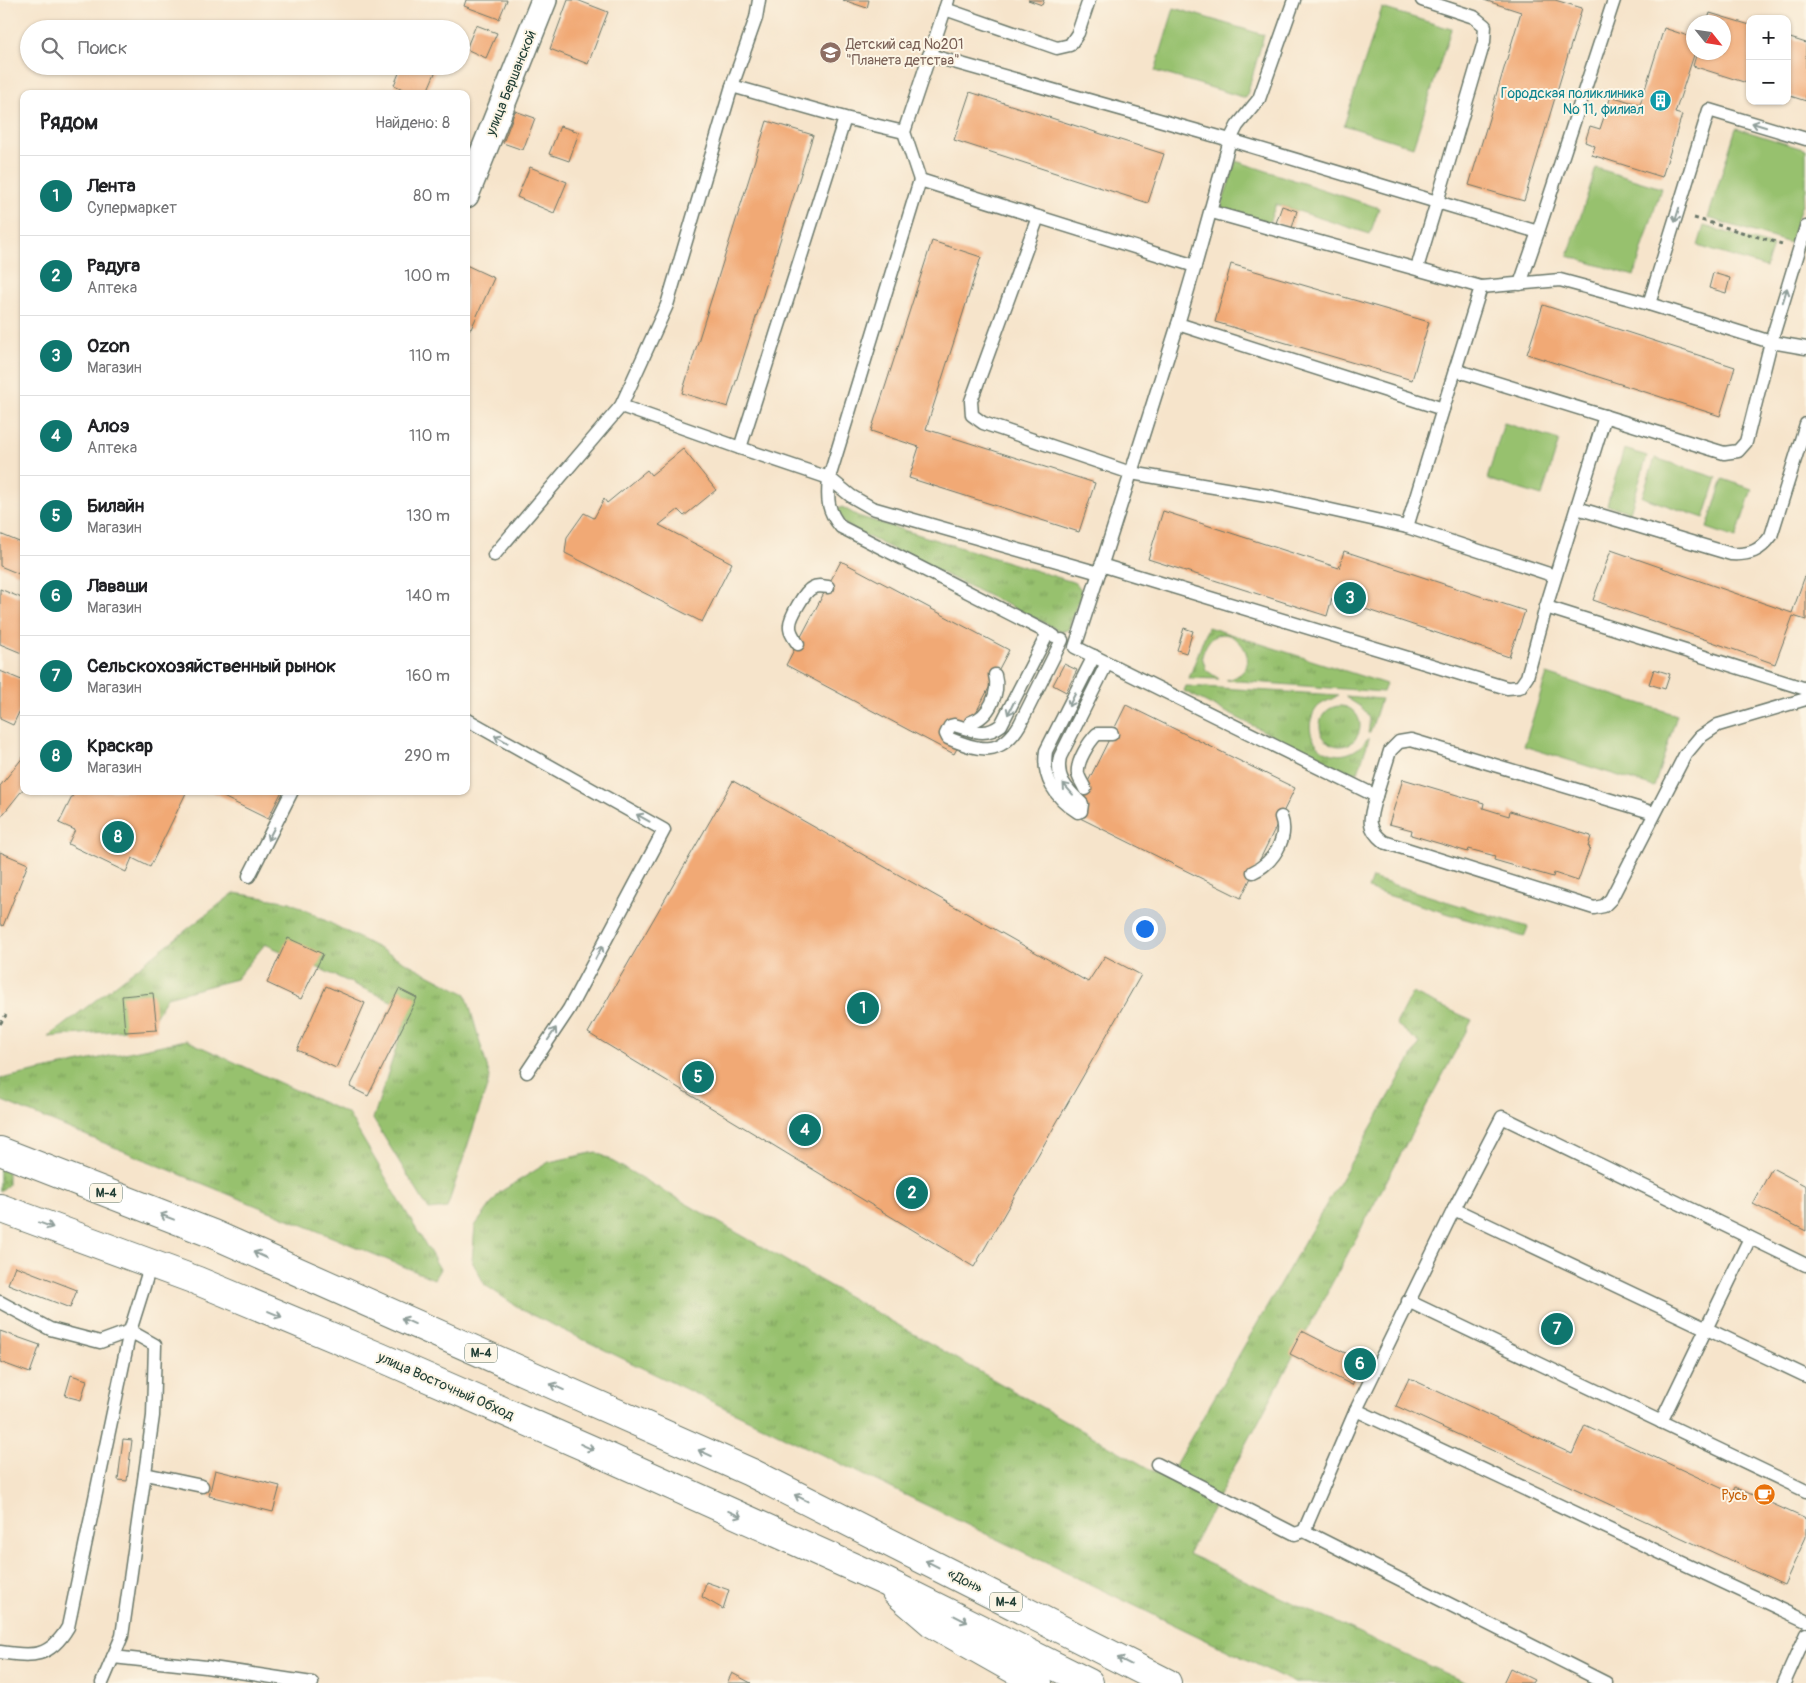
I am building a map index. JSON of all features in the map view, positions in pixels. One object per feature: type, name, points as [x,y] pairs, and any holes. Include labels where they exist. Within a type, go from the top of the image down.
[{"type":"main road","name":"«Дон»","points":[[0,1151],[213,1234],[750,1472],[1167,1683]]},
{"type":"main road","name":"улица Восточный Обход","points":[[0,1208],[151,1264],[380,1357],[886,1582]]},
{"type":"main road","points":[[886,1582],[932,1623],[1038,1683]]},
{"type":"main road","name":"М-4","points":[[886,1582],[1090,1683]]},
{"type":"street","name":"улица Бершанской","points":[[470,185],[544,0]]},
{"type":"lane","points":[[494,555],[621,406],[667,306],[732,86],[756,18],[759,0]]},
{"type":"lane","points":[[1089,0],[1078,33],[1070,45],[1057,48],[946,4],[904,132],[920,180],[829,478],[826,500],[831,516],[841,527],[1075,647],[1376,796]]},
{"type":"lane","points":[[1075,647],[1178,324],[1212,212],[1230,140],[1237,126],[1259,99],[1294,0]]},
{"type":"lane","points":[[1417,268],[1484,42],[1485,26],[1474,17],[1422,0]]},
{"type":"lane","points":[[1520,284],[1614,0]]},
{"type":"lane","points":[[930,55],[1230,140],[1538,232]]},
{"type":"lane","points":[[732,86],[845,118],[904,132]]},
{"type":"lane","points":[[1649,304],[1709,110],[1806,139]]},
{"type":"lane","points":[[740,448],[845,118]]},
{"type":"lane","points":[[920,180],[1195,266]]},
{"type":"lane","points":[[1212,212],[1481,287],[1560,280],[1649,304],[1771,342],[1806,348]]},
{"type":"lane","points":[[1038,217],[971,401],[972,415],[983,423],[1131,473],[1273,497],[1407,526],[1556,576]]},
{"type":"lane","points":[[1455,370],[1724,453],[1738,451],[1746,442],[1771,342],[1806,227]]},
{"type":"lane","points":[[1407,526],[1481,287]]},
{"type":"lane","points":[[1178,324],[1443,409]]},
{"type":"lane","points":[[621,406],[829,478],[851,496],[872,508],[1100,569],[1507,688],[1520,687],[1527,677],[1546,607],[1605,416]]},
{"type":"lane","points":[[1576,508],[1731,554],[1755,552],[1764,546],[1771,536],[1806,424]]},
{"type":"lane","points":[[798,644],[791,633],[790,625],[804,595],[810,588],[817,586],[828,587]]},
{"type":"lane","points":[[1546,607],[1806,688]]},
{"type":"lane","points":[[1048,633],[1001,725],[992,732],[984,733],[954,725],[950,726],[946,734],[948,738],[976,748],[1004,745],[1012,738],[1020,724],[1062,640]]},
{"type":"lane","points":[[1094,656],[1046,751],[1044,762],[1045,773],[1056,792],[1078,812],[1081,812],[1082,804],[1064,785],[1058,766],[1060,757],[1107,663]]},
{"type":"lane","points":[[971,722],[985,714],[995,696],[997,682],[995,675]]},
{"type":"lane","points":[[1654,812],[1412,740],[1399,742],[1390,751],[1370,819],[1374,834],[1384,842],[1594,908],[1604,906],[1611,899],[1654,812],[1685,755],[1700,737],[1718,725],[1806,699]]},
{"type":"lane","points":[[470,721],[664,830],[569,1010],[527,1072]]},
{"type":"lane","points":[[1085,789],[1078,769],[1088,748],[1097,734],[1112,734]]},
{"type":"lane","points":[[249,876],[290,795]]},
{"type":"lane","points":[[1253,872],[1266,866],[1281,840],[1284,824],[1281,816]]},
{"type":"lane","points":[[1304,1532],[1356,1410],[1408,1301],[1502,1117],[1806,1266]]},
{"type":"lane","points":[[1454,1209],[1806,1376]]},
{"type":"lane","points":[[1661,1422],[1750,1238]]},
{"type":"lane","points":[[0,1652],[25,1656],[43,1653],[59,1642],[68,1627],[130,1331],[151,1264]]},
{"type":"lane","points":[[1408,1301],[1806,1491]]},
{"type":"lane","points":[[0,1302],[50,1329],[100,1342],[130,1331],[155,1345],[153,1416],[122,1636],[102,1683]]},
{"type":"lane","points":[[1356,1410],[1806,1621]]},
{"type":"lane","points":[[1157,1464],[1295,1534],[1304,1532],[1606,1683]]},
{"type":"lane","points":[[145,1474],[202,1486]]},
{"type":"lane","points":[[1784,1683],[1806,1634]]},
{"type":"lane","points":[[113,1657],[206,1667],[312,1683]]},
{"type":"path","points":[[1677,213],[1799,250]]},
{"type":"path","points":[[0,1024],[6,1015]]},
{"type":"green space","points":[[1174,8],[1264,35],[1246,98],[1155,71]]},
{"type":"green space","points":[[1382,8],[1451,29],[1413,147],[1344,125]]},
{"type":"green space","points":[[1736,128],[1806,150],[1806,190],[1790,243],[1708,218]]},
{"type":"green space","points":[[1236,161],[1379,208],[1370,234],[1276,204],[1269,223],[1221,207]]},
{"type":"green space","points":[[1596,168],[1661,188],[1634,276],[1568,256]]},
{"type":"green space","points":[[1704,226],[1773,246],[1766,267],[1698,246]]},
{"type":"green space","points":[[1504,423],[1559,440],[1542,496],[1487,479]]},
{"type":"green space","points":[[1624,449],[1647,456],[1630,512],[1607,505]]},
{"type":"green space","points":[[1655,458],[1717,478],[1704,518],[1642,497]]},
{"type":"green space","points":[[1723,479],[1752,489],[1736,538],[1707,528]]},
{"type":"green space","points":[[842,507],[858,516],[1076,583],[1082,591],[1068,630],[1061,631],[858,532],[845,524],[837,510]]},
{"type":"green space","points":[[1208,627],[1386,684],[1383,692],[1226,680],[1241,673],[1247,663],[1246,652],[1240,642],[1230,636],[1220,634],[1210,640],[1202,656],[1206,670],[1219,679],[1189,678]]},
{"type":"green space","points":[[1547,674],[1677,715],[1654,787],[1524,746]]},
{"type":"green space","points":[[1186,686],[1338,695],[1321,704],[1316,709],[1311,721],[1311,733],[1324,750],[1334,754],[1345,754],[1356,749],[1369,739],[1358,772],[1349,774],[1184,691]]},
{"type":"green space","points":[[1345,696],[1381,699],[1370,733],[1368,733],[1369,718],[1367,713]]},
{"type":"green space","points":[[1340,706],[1354,712],[1360,726],[1354,740],[1340,746],[1326,740],[1320,726],[1326,712]]},
{"type":"green space","points":[[1372,878],[1528,927],[1524,937],[1368,889]]},
{"type":"green space","points":[[234,893],[290,902],[466,994],[490,1077],[447,1208],[429,1210],[373,1119],[409,1009],[265,944],[236,979],[167,997],[148,1028],[48,1037]]},
{"type":"green space","points":[[1412,993],[1472,1020],[1188,1554],[1466,1683],[1295,1683],[524,1311],[485,1285],[472,1261],[475,1226],[500,1192],[549,1162],[596,1152],[1167,1479],[1420,1043],[1396,1024]]},
{"type":"green space","points":[[186,1040],[348,1114],[440,1269],[434,1279],[0,1100],[0,1079]]},
{"type":"green space","points":[[0,1169],[8,1172],[8,1185],[0,1191]]},
{"type":"building","points":[[466,0],[507,0],[499,19],[464,6]]},
{"type":"building","points":[[568,0],[577,0],[608,12],[588,64],[550,49]]},
{"type":"building","points":[[843,0],[869,0],[867,8]]},
{"type":"building","points":[[1028,0],[1044,0],[1042,5]]},
{"type":"building","points":[[1484,0],[1555,0],[1582,8],[1524,201],[1469,185],[1521,12]]},
{"type":"building","points":[[1731,19],[1746,24],[1746,83],[1693,66],[1695,60],[1731,60]]},
{"type":"building","points":[[476,25],[497,33],[486,58],[470,51],[470,39]]},
{"type":"building","name":"Городская поликлиника № 11, филиал","points":[[1664,28],[1686,35],[1686,60],[1692,60],[1675,113],[1682,115],[1662,177],[1592,155],[1595,146],[1585,142],[1590,126],[1600,129],[1611,96],[1640,105]]},
{"type":"building","points":[[1791,38],[1806,43],[1806,101],[1791,96]]},
{"type":"building","points":[[398,75],[434,75],[428,90],[405,90],[394,85]]},
{"type":"building","points":[[970,92],[1164,154],[1148,203],[954,140]]},
{"type":"building","points":[[515,111],[535,118],[523,150],[503,143]]},
{"type":"building","points":[[767,121],[813,135],[728,407],[682,393]]},
{"type":"building","points":[[560,126],[579,132],[569,161],[549,154]]},
{"type":"building","points":[[530,167],[567,182],[554,213],[517,197]]},
{"type":"building","points":[[1282,206],[1297,211],[1292,228],[1276,223]]},
{"type":"building","points":[[932,241],[981,257],[926,429],[1095,483],[1079,532],[909,478],[919,447],[871,431]]},
{"type":"building","points":[[1231,264],[1429,322],[1412,380],[1215,322]]},
{"type":"building","points":[[470,267],[494,278],[470,329]]},
{"type":"building","points":[[1713,273],[1730,278],[1726,293],[1709,288]]},
{"type":"building","points":[[1543,305],[1735,367],[1720,416],[1527,354]]},
{"type":"building","points":[[683,449],[716,490],[684,516],[678,510],[659,525],[732,563],[702,622],[565,553],[567,537],[584,513],[594,518],[604,499],[607,503],[647,470],[651,475]]},
{"type":"building","points":[[1163,511],[1339,568],[1344,551],[1525,611],[1509,657],[1332,598],[1327,616],[1148,559]]},
{"type":"building","points":[[0,534],[20,542],[20,574],[0,566]]},
{"type":"building","points":[[1611,550],[1792,613],[1806,573],[1806,620],[1793,616],[1775,664],[1593,600]]},
{"type":"building","points":[[841,561],[1009,650],[954,754],[786,665]]},
{"type":"building","points":[[0,589],[20,597],[20,652],[0,644]]},
{"type":"building","points":[[1184,628],[1193,631],[1186,653],[1177,650]]},
{"type":"building","points":[[1064,664],[1077,670],[1066,692],[1053,685]]},
{"type":"building","points":[[1654,669],[1670,674],[1665,689],[1649,684]]},
{"type":"building","points":[[0,671],[20,679],[20,710],[13,725],[0,719]]},
{"type":"building","points":[[1126,705],[1295,788],[1241,898],[1072,814]]},
{"type":"building","points":[[20,761],[20,793],[0,818],[0,786]]},
{"type":"building","points":[[1403,779],[1484,803],[1483,808],[1509,816],[1510,811],[1591,836],[1588,847],[1590,847],[1578,881],[1554,873],[1553,877],[1494,860],[1495,856],[1469,849],[1468,852],[1411,835],[1412,830],[1389,824]]},
{"type":"building","points":[[733,781],[1088,982],[1105,956],[1141,975],[974,1267],[588,1033]]},
{"type":"building","points":[[73,795],[185,795],[150,867],[132,858],[126,872],[68,844],[75,830],[59,823]]},
{"type":"building","points":[[219,795],[280,795],[268,819]]},
{"type":"building","points":[[0,852],[28,864],[3,926],[0,924]]},
{"type":"building","points":[[288,938],[323,954],[301,999],[267,983]]},
{"type":"building","points":[[326,986],[365,1003],[336,1068],[297,1050]]},
{"type":"building","points":[[399,989],[417,998],[368,1096],[350,1087]]},
{"type":"building","points":[[153,993],[157,1030],[125,1032],[122,996]]},
{"type":"building","points":[[1772,1168],[1806,1186],[1806,1231],[1753,1204]]},
{"type":"building","points":[[15,1266],[77,1290],[70,1308],[8,1284]]},
{"type":"building","points":[[0,1331],[40,1345],[30,1373],[0,1362]]},
{"type":"building","points":[[1302,1331],[1363,1362],[1352,1385],[1290,1354]]},
{"type":"building","points":[[71,1375],[87,1380],[81,1400],[65,1396]]},
{"type":"building","points":[[1409,1378],[1572,1454],[1585,1425],[1732,1493],[1735,1487],[1806,1519],[1806,1537],[1784,1585],[1396,1406]]},
{"type":"building","points":[[123,1439],[132,1440],[127,1481],[118,1480]]},
{"type":"building","points":[[215,1470],[280,1486],[273,1512],[209,1496]]},
{"type":"building","points":[[706,1582],[729,1590],[723,1609],[702,1597]]},
{"type":"building","points":[[1510,1668],[1534,1680],[1532,1683],[1503,1683]]},
{"type":"building","points":[[732,1673],[751,1683],[727,1683]]},
{"type":"place","name":"Детский сад №201 \"Планета детства\"","points":[[830,52]]},
{"type":"place","name":"Городская поликлиника № 11, филиал","points":[[1660,101]]},
{"type":"place","name":"Ozon","points":[[1350,598]]},
{"type":"place","name":"Краскар","points":[[118,837]]},
{"type":"place","name":"Лента","points":[[863,1008]]},
{"type":"place","name":"Билайн","points":[[698,1077]]},
{"type":"place","name":"Алоэ","points":[[805,1130]]},
{"type":"place","name":"Радуга","points":[[912,1193]]},
{"type":"place","name":"Сельскохозяйственный рынок","points":[[1557,1329]]},
{"type":"place","name":"Лаваши","points":[[1360,1364]]},
{"type":"place","name":"Русь","points":[[1764,1495]]}]
